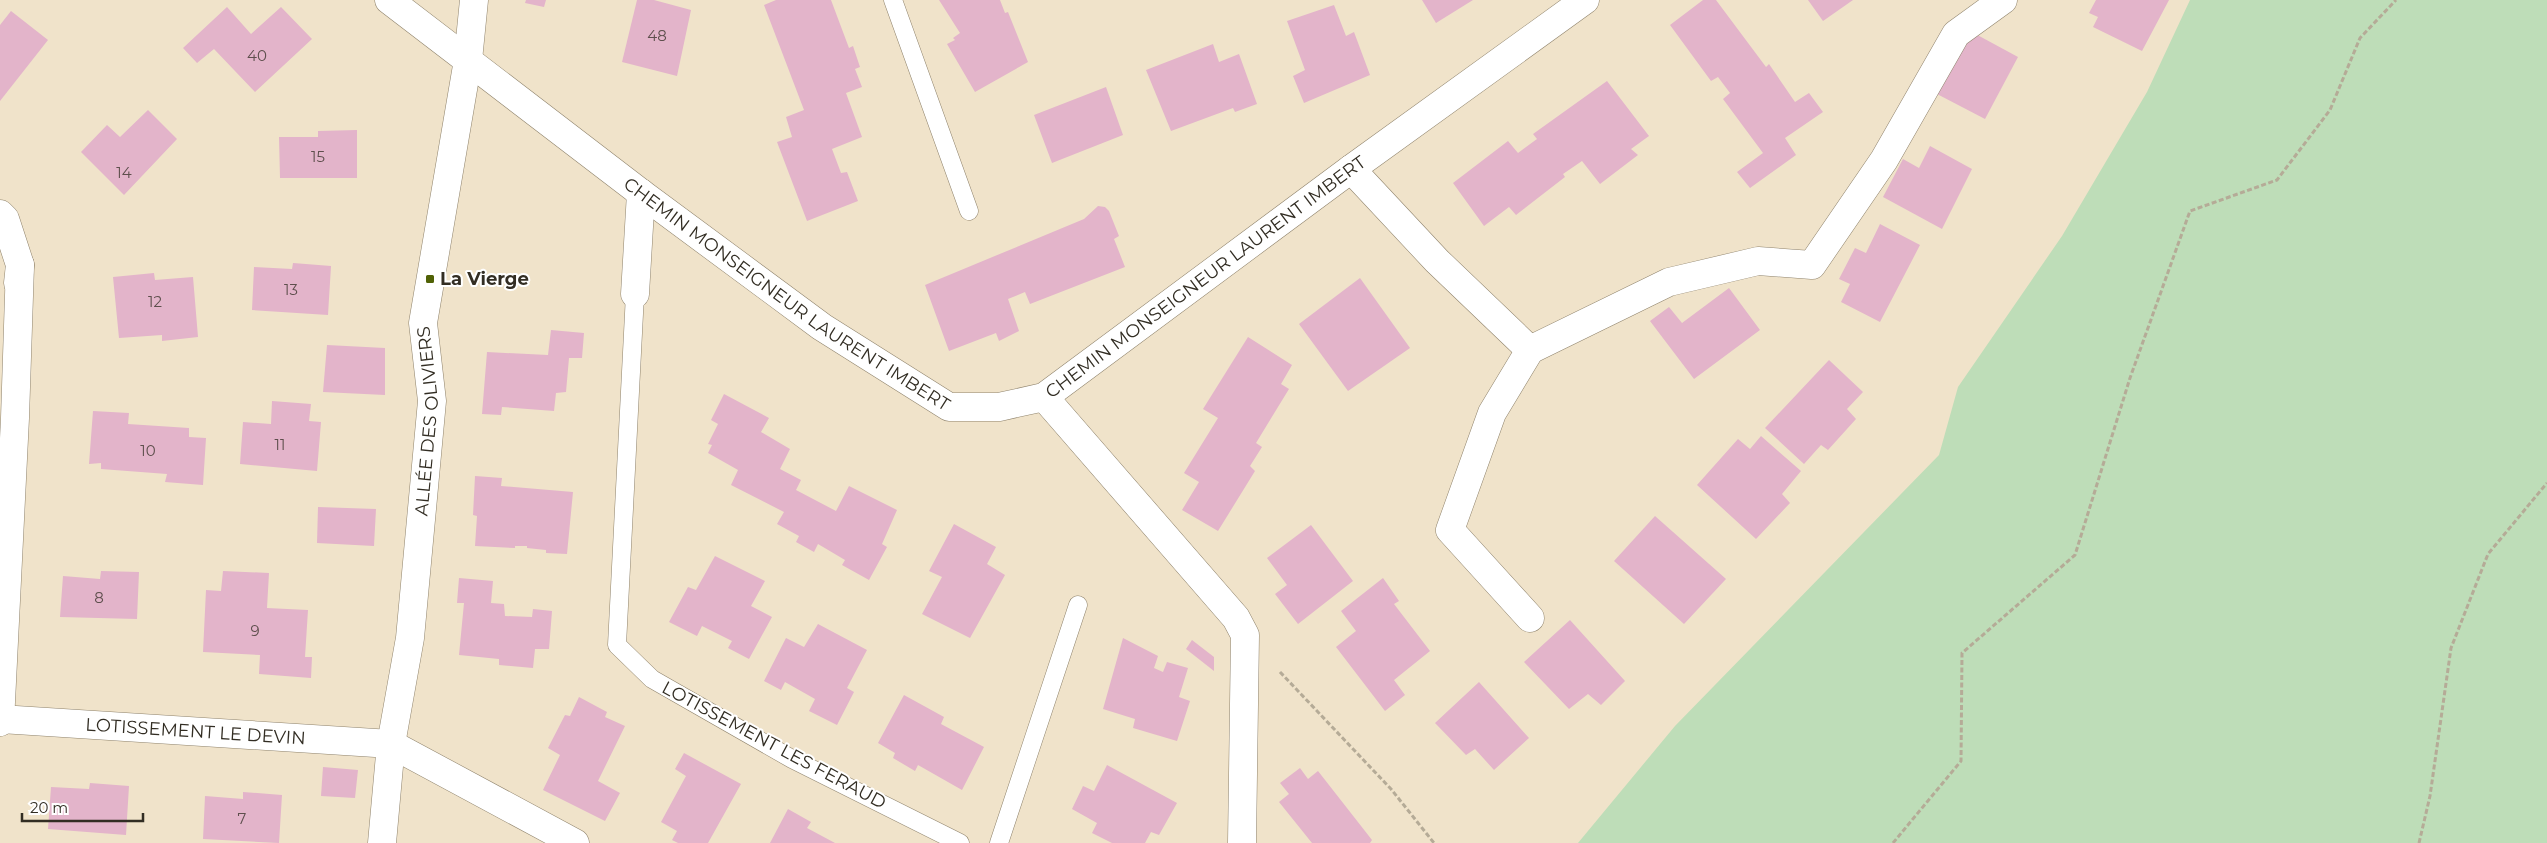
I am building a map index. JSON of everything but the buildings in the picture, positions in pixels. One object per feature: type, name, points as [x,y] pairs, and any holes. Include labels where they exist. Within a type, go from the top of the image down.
[{"type":"street","name":"CHEMIN MONSEIGNEUR LAURENT IMBERT","points":[[389,0],[641,193],[822,327],[949,407],[999,408],[1044,397],[1351,169],[1585,0]]},
{"type":"street","name":"ALLÉE DES OLIVIERS","points":[[382,843],[391,744],[410,638],[432,401],[423,323],[468,60],[474,0]]},
{"type":"street","points":[[1530,618],[1450,530],[1492,413],[1530,350],[1669,282],[1758,261],[1812,265],[1884,160],[1956,34],[2003,0]]},
{"type":"street","points":[[1351,169],[1437,261],[1530,350]]},
{"type":"street","points":[[635,294],[641,193]]},
{"type":"street","points":[[0,214],[5,220],[20,265],[16,298],[0,327]]},
{"type":"street","name":"LOTISSEMENT LE DEVIN","points":[[20,265],[15,418],[0,721],[391,744]]},
{"type":"street","points":[[1044,397],[1236,618],[1245,635],[1242,843]]},
{"type":"street","points":[[391,744],[575,843]]},
{"type":"lane","points":[[893,0],[970,211]]},
{"type":"lane","name":"LOTISSEMENT LES FERAUD","points":[[635,294],[617,645],[652,679],[792,758],[960,843]]},
{"type":"lane","points":[[999,843],[1078,605]]},
{"type":"path","points":[[1894,843],[1961,761],[1962,653],[2075,555],[2130,378],[2190,211],[2277,180],[2330,110],[2360,38],[2396,0]]},
{"type":"path","points":[[2419,843],[2430,796],[2451,648],[2488,554],[2547,483]]},
{"type":"path","points":[[1245,635],[1391,789],[1434,843]]},
{"type":"green space","points":[[2190,0],[2547,0],[2547,843],[1578,843],[1675,726],[1939,455],[1958,387],[2062,236],[2147,92]]},
{"type":"place","name":"La Vierge","points":[[430,279]]}]
